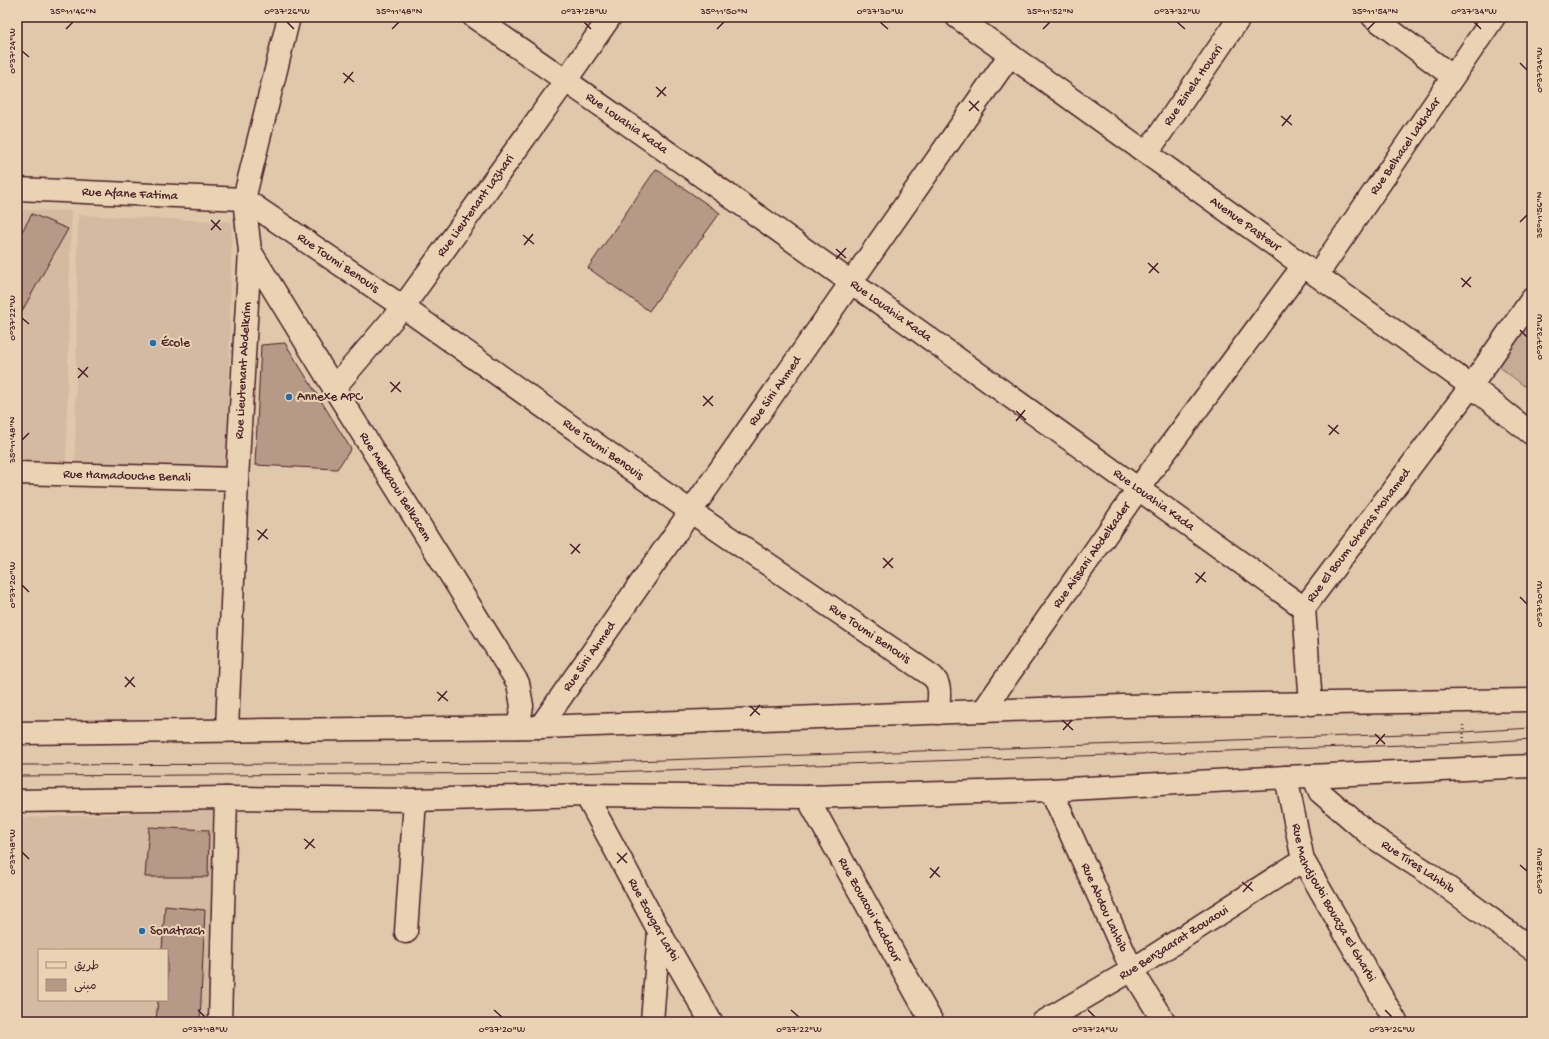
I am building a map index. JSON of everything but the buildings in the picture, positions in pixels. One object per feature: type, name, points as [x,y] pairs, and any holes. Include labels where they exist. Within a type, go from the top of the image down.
[{"type":"street","name":"Rue Lieutenant Abdelkrim","points":[[227,730],[237,479],[250,251],[244,199],[289,17]]},
{"type":"street","name":"Rue Louahia Kada","points":[[474,17],[566,80],[850,282],[1304,608]]},
{"type":"street","name":"Rue Lieutenant Lazhari","points":[[334,388],[403,307],[610,17]]},
{"type":"street","name":"Avenue Pasteur","points":[[959,17],[1471,386],[1532,434]]},
{"type":"street","name":"Rue Zinela Houari","points":[[1147,153],[1240,17]]},
{"type":"street","points":[[1373,17],[1452,76]]},
{"type":"street","name":"Rue Belhacel Lakhdar","points":[[1310,270],[1494,17]]},
{"type":"street","name":"Rue Sini Ahmed","points":[[540,727],[1010,55]]},
{"type":"street","name":"Rue Afane Fatima","points":[[17,189],[244,199]]},
{"type":"street","name":"Rue Toumi Benouis","points":[[244,199],[403,307],[690,511],[936,680],[939,686],[938,713]]},
{"type":"street","name":"Rue Mekkaoui Belkacem","points":[[250,251],[518,683],[522,706],[518,727]]},
{"type":"street","name":"Rue Aissani Abdelkader","points":[[984,711],[1138,489],[1310,270]]},
{"type":"street","name":"Rue El Boum Gheras Mohamed","points":[[1311,704],[1304,608],[1471,386],[1532,299]]},
{"type":"street","name":"Rue Hamadouche Benali","points":[[17,473],[237,479]]},
{"type":"street","points":[[17,733],[540,727],[1122,706],[1311,704],[1529,696]]},
{"type":"street","points":[[17,801],[226,798],[415,800],[586,795],[807,797],[1051,790],[1286,777],[1532,766]]},
{"type":"street","name":"Rue Tires Lahbib","points":[[1313,776],[1320,792],[1370,835],[1428,873],[1532,949]]},
{"type":"street","name":"Rue Mahdjoubi Bouaza El Gharbi","points":[[1286,777],[1303,860],[1396,1022]]},
{"type":"street","name":"Rue Abdou Lahbib","points":[[1051,790],[1132,970],[1164,1022]]},
{"type":"street","name":"Rue Zougar Larbi","points":[[586,795],[659,931],[711,1022]]},
{"type":"street","name":"Rue Zouaoui Kaddour","points":[[807,797],[932,1022]]},
{"type":"street","points":[[220,1022],[226,798]]},
{"type":"street","points":[[406,932],[415,800]]},
{"type":"street","name":"Rue Benzaarat Zouaoui","points":[[1043,1022],[1132,970],[1303,860]]},
{"type":"street","points":[[652,1022],[659,931]]},
{"type":"path","points":[[1463,718],[1464,747]]},
{"type":"shaded area","points":[[17,210],[71,211],[66,462],[17,461]]},
{"type":"shaded area","name":"École","points":[[78,215],[232,222],[227,468],[75,464]]},
{"type":"shaded area","points":[[1532,314],[1532,392],[1497,365]]},
{"type":"shaded area","name":"Sonatrach","points":[[213,810],[209,1022],[17,1022],[17,818]]},
{"type":"tram line","points":[[17,765],[577,763],[1463,732],[1532,728]]},
{"type":"tram line","points":[[17,776],[577,773],[1464,743],[1532,739]]},
{"type":"place","name":"École","points":[[153,343]]},
{"type":"place","name":"Annexe APC","points":[[289,397]]},
{"type":"place","name":"Sonatrach","points":[[142,931]]}]
